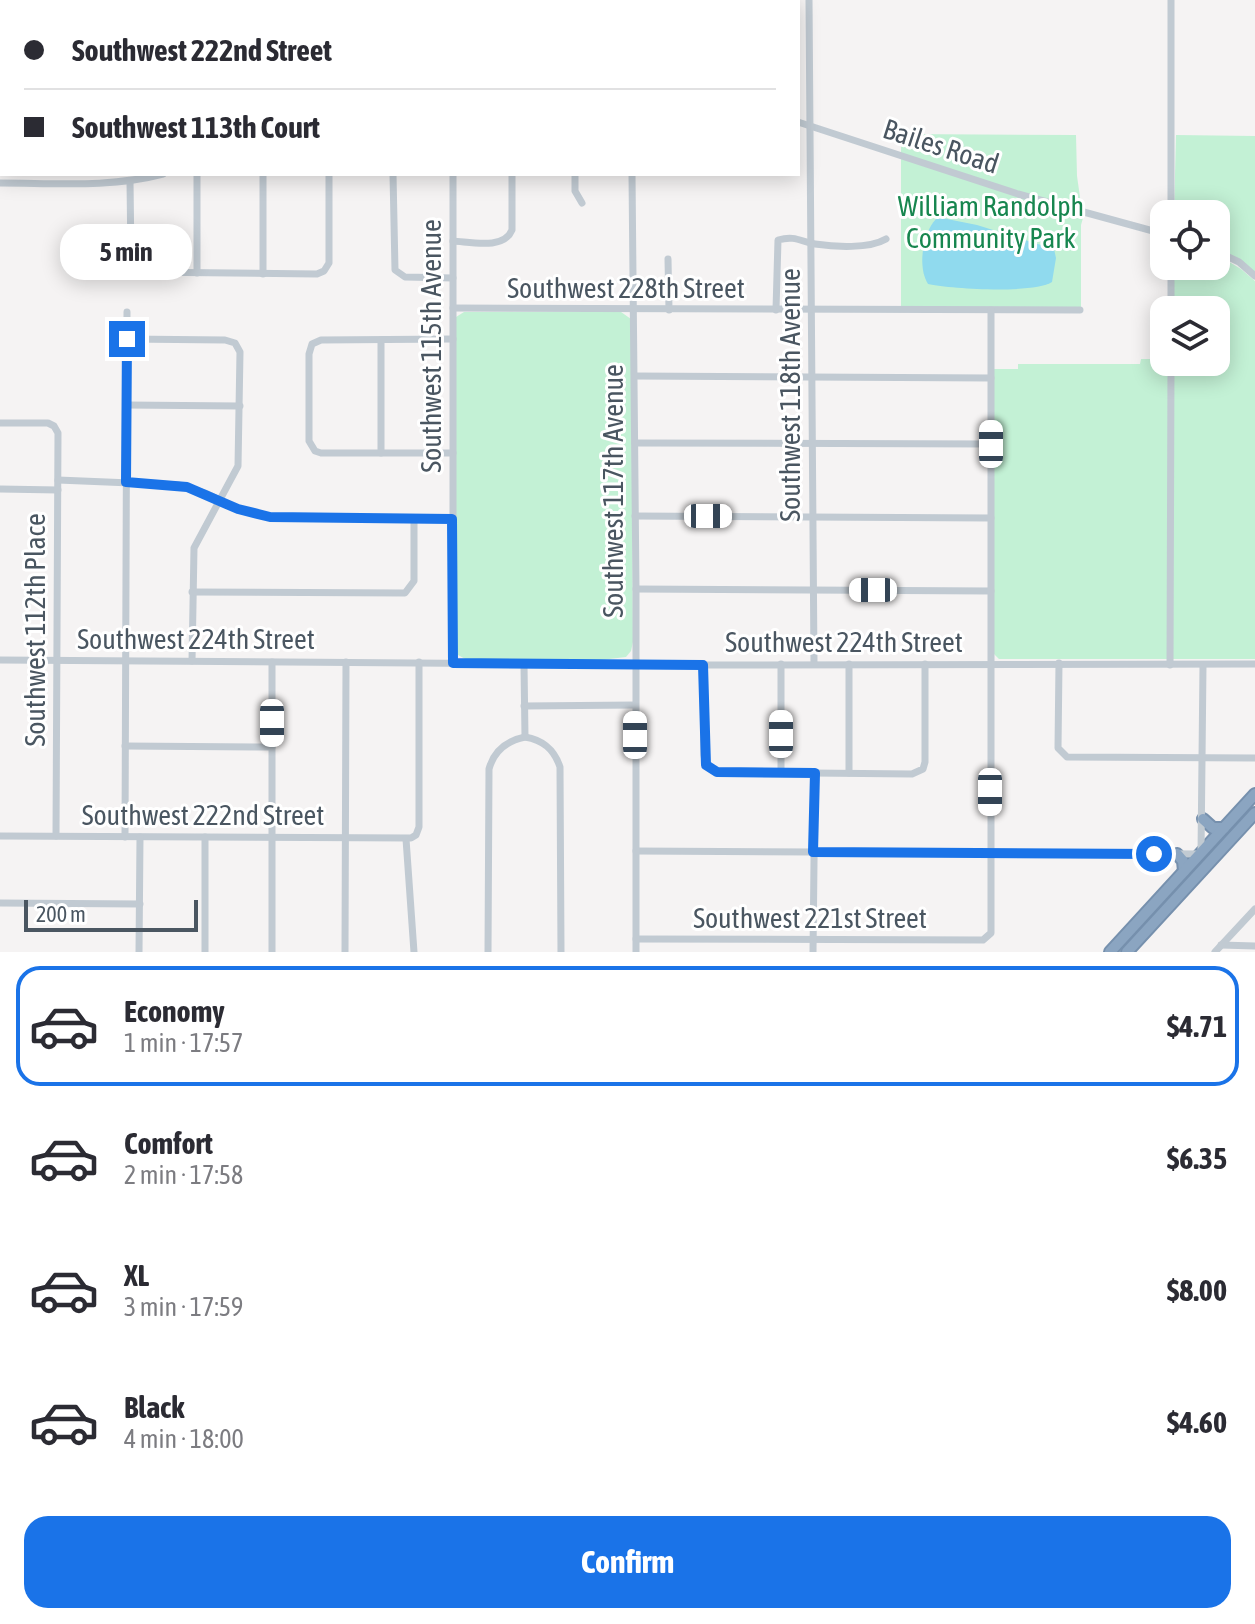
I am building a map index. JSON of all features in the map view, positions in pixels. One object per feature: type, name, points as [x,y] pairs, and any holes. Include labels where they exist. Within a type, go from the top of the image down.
[{"type":"highway","points":[[1113,952],[1255,794]]},
{"type":"highway","points":[[1127,952],[1255,813]]},
{"type":"highway","points":[[1203,819],[1213,828],[1224,828]]},
{"type":"highway","points":[[1201,854],[1220,851]]},
{"type":"highway","points":[[1177,854],[1183,861],[1184,871]]},
{"type":"highway","points":[[1149,928],[1154,915],[1198,866],[1201,854]]},
{"type":"street","points":[[1171,0],[1171,200]]},
{"type":"street","name":"Southwest 118th Avenue","points":[[809,2],[814,664]]},
{"type":"street","points":[[800,72],[810,72]]},
{"type":"street","name":"Bailes Road","points":[[800,123],[1018,194],[1150,230]]},
{"type":"street","points":[[0,183],[37,178],[130,181],[154,176]]},
{"type":"street","points":[[197,176],[197,273]]},
{"type":"street","points":[[263,176],[263,274]]},
{"type":"street","points":[[130,181],[133,266],[143,273],[319,274],[328,266],[329,176]]},
{"type":"street","points":[[393,176],[394,263],[398,274],[405,277],[453,278]]},
{"type":"street","name":"Southwest 115th Avenue","points":[[453,176],[453,663]]},
{"type":"street","points":[[453,241],[500,242],[510,236],[512,176]]},
{"type":"street","points":[[575,176],[575,191],[582,203]]},
{"type":"street","name":"Southwest 117th Avenue","points":[[632,176],[636,952]]},
{"type":"street","points":[[776,310],[778,240],[804,239],[812,244],[871,244],[886,239]]},
{"type":"street","points":[[1230,258],[1255,276]]},
{"type":"street","points":[[668,259],[669,310]]},
{"type":"street","name":"Southwest 228th Street","points":[[453,308],[1080,310]]},
{"type":"street","points":[[991,310],[991,853]]},
{"type":"street","points":[[125,837],[127,312]]},
{"type":"street","points":[[127,339],[221,340],[237,345],[240,356],[238,466],[194,548],[192,661]]},
{"type":"street","points":[[453,339],[321,340],[312,344],[309,354],[311,448],[321,453],[453,453]]},
{"type":"street","points":[[381,340],[381,453]]},
{"type":"street","points":[[635,376],[991,378]]},
{"type":"street","points":[[1170,665],[1171,376]]},
{"type":"street","points":[[126,405],[240,406]]},
{"type":"street","name":"Southwest 112th Place","points":[[0,423],[48,423],[58,433],[56,836]]},
{"type":"street","points":[[635,443],[991,444]]},
{"type":"street","points":[[58,480],[179,485],[238,509],[270,517],[452,519]]},
{"type":"street","points":[[0,489],[58,490]]},
{"type":"street","points":[[635,516],[991,518]]},
{"type":"street","points":[[192,592],[396,594],[410,589],[414,577],[414,518]]},
{"type":"street","points":[[636,589],[991,591]]},
{"type":"street","name":"Southwest 224th Street","points":[[0,660],[703,665],[992,662],[1255,664]]},
{"type":"street","points":[[272,662],[272,952]]},
{"type":"street","points":[[345,952],[346,662]]},
{"type":"street","points":[[414,952],[406,839],[416,835],[419,827],[419,662]]},
{"type":"street","points":[[1059,663],[1058,748],[1067,757],[1255,758]]},
{"type":"street","points":[[524,664],[525,737]]},
{"type":"street","points":[[781,664],[781,772]]},
{"type":"street","points":[[849,664],[849,773]]},
{"type":"street","points":[[703,665],[704,755],[708,768],[717,772],[915,773],[923,769],[926,760],[925,664]]},
{"type":"street","points":[[636,851],[1201,854],[1203,665]]},
{"type":"street","points":[[524,706],[635,705]]},
{"type":"street","points":[[488,952],[489,767],[502,746],[525,737],[545,744],[557,758],[560,767],[561,952]]},
{"type":"street","points":[[125,746],[272,747]]},
{"type":"street","points":[[813,952],[815,773]]},
{"type":"street","name":"Southwest 222nd Street","points":[[0,836],[406,839]]},
{"type":"street","points":[[139,952],[140,837]]},
{"type":"street","points":[[205,837],[205,952]]},
{"type":"street","name":"Southwest 221st Street","points":[[636,939],[983,940],[992,931],[991,853]]},
{"type":"street","points":[[0,903],[140,904]]},
{"type":"street","points":[[1218,949],[1255,909]]},
{"type":"street","points":[[903,940],[903,951]]},
{"type":"street","points":[[1218,949],[1255,946]]},
{"type":"green space","name":"William Randolph Community Park","points":[[901,134],[1076,135],[1077,176],[1083,218],[1081,310],[901,308]]},
{"type":"green space","points":[[1176,135],[1255,136],[1255,273],[1230,256],[1230,200],[1174,200]]},
{"type":"green space","points":[[1230,262],[1255,281],[1255,659],[999,659],[994,654],[993,369],[1018,369],[1018,364],[1140,364],[1141,359],[1150,359],[1150,376],[1230,376],[1230,296],[1173,296],[1173,280],[1230,280]]},
{"type":"green space","points":[[464,312],[621,312],[631,319],[633,642],[626,657],[601,660],[467,660],[458,655],[456,317]]},
{"type":"water","points":[[942,218],[977,225],[1054,249],[1056,258],[1052,282],[1010,289],[928,284],[922,259],[925,241],[931,225]]},
{"type":"route","points":[[127,339],[126,482],[187,487],[238,509],[270,517],[452,519],[453,663],[703,665],[706,765],[717,772],[815,773],[813,852],[1154,854]]}]
